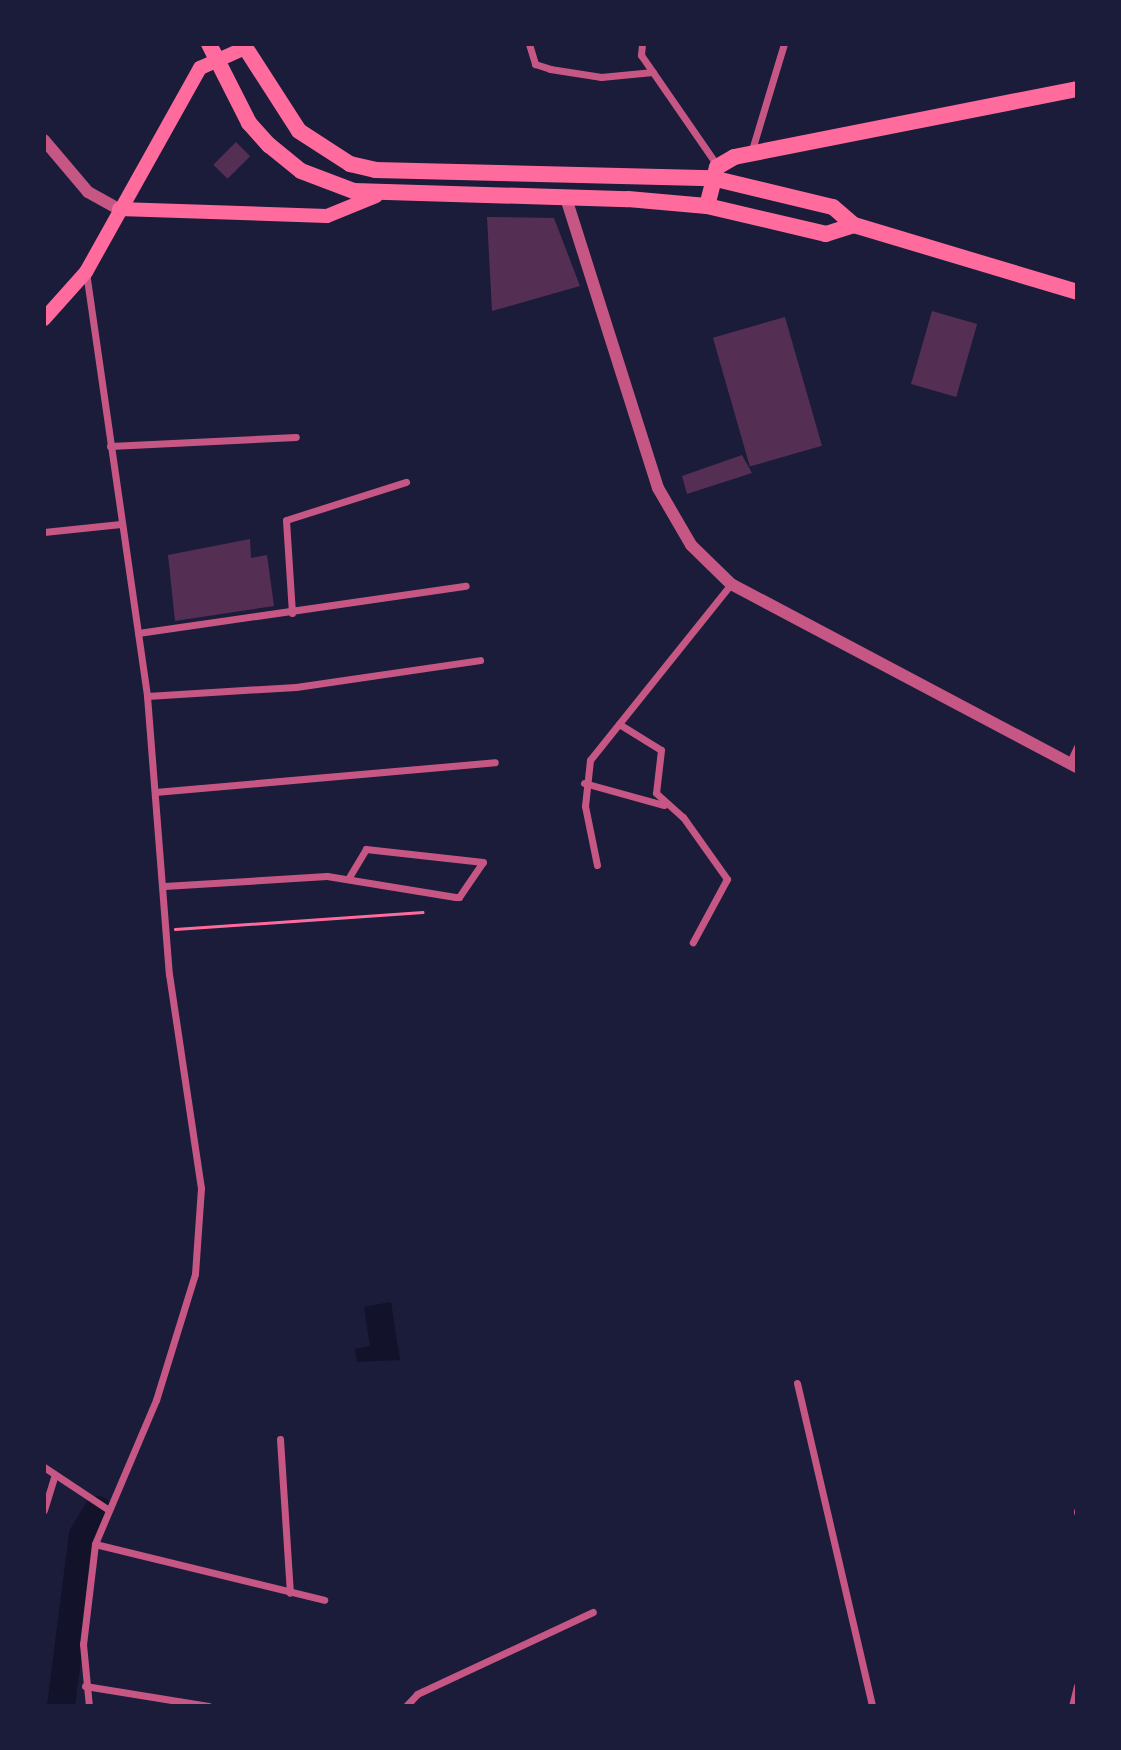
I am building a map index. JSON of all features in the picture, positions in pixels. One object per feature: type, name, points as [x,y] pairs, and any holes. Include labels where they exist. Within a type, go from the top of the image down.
[{"type":"main road","points":[[209,44],[249,123],[270,145],[301,171],[376,197]]},
{"type":"main road","points":[[44,319],[86,272],[196,75],[244,46],[285,114],[331,155],[375,170],[715,172],[833,207],[854,225],[1077,292]]},
{"type":"main road","points":[[707,206],[715,172],[751,153],[1077,89]]},
{"type":"main road","points":[[119,209],[327,216],[376,197],[490,195],[707,206],[826,234],[854,225]]},
{"type":"street","points":[[529,44],[535,64],[550,69],[601,77],[653,72]]},
{"type":"street","points":[[642,44],[641,55],[715,172]]},
{"type":"street","points":[[751,153],[784,44]]},
{"type":"street","points":[[44,140],[89,192],[119,209]]},
{"type":"street","points":[[566,198],[658,488],[691,545],[731,584],[1073,764],[1077,747]]},
{"type":"street","points":[[86,272],[147,696],[165,930],[201,1188],[200,1238],[156,1401],[95,1544],[83,1644],[89,1706]]},
{"type":"street","points":[[110,446],[296,437]]},
{"type":"street","points":[[292,613],[285,520],[406,482]]},
{"type":"street","points":[[44,532],[121,524]]},
{"type":"street","points":[[597,865],[584,783],[590,760],[731,584]]},
{"type":"street","points":[[138,634],[466,586]]},
{"type":"street","points":[[147,696],[296,687],[480,660]]},
{"type":"street","points":[[619,724],[661,750],[656,793],[664,805]]},
{"type":"street","points":[[155,792],[495,762]]},
{"type":"street","points":[[584,783],[664,805],[683,817],[727,879],[693,942]]},
{"type":"street","points":[[163,886],[348,879],[455,897],[479,870],[479,858],[366,849],[348,879]]},
{"type":"street","points":[[797,1382],[872,1706]]},
{"type":"street","points":[[281,1439],[290,1593]]},
{"type":"street","points":[[44,1468],[109,1510]]},
{"type":"street","points":[[44,1510],[55,1475]]},
{"type":"street","points":[[95,1544],[324,1600]]},
{"type":"street","points":[[406,1706],[417,1694],[593,1612]]},
{"type":"street","points":[[85,1686],[208,1706]]},
{"type":"street","points":[[1072,1706],[1077,1686]]},
{"type":"path","points":[[165,930],[422,912]]},
{"type":"shaded area","points":[[391,1302],[400,1360],[357,1362],[355,1349],[370,1346],[364,1307]]},
{"type":"building","points":[[236,142],[250,156],[228,179],[213,165]]},
{"type":"building","points":[[487,217],[554,218],[580,286],[492,311]]},
{"type":"building","points":[[932,311],[977,324],[956,397],[911,384]]},
{"type":"building","points":[[785,317],[822,446],[750,466],[713,338]]},
{"type":"building","points":[[742,455],[752,473],[687,494],[682,476]]},
{"type":"building","points":[[250,539],[251,558],[267,555],[274,606],[175,621],[168,555]]},
{"type":"waterway","points":[[61,1706],[83,1535],[98,1510]]}]
